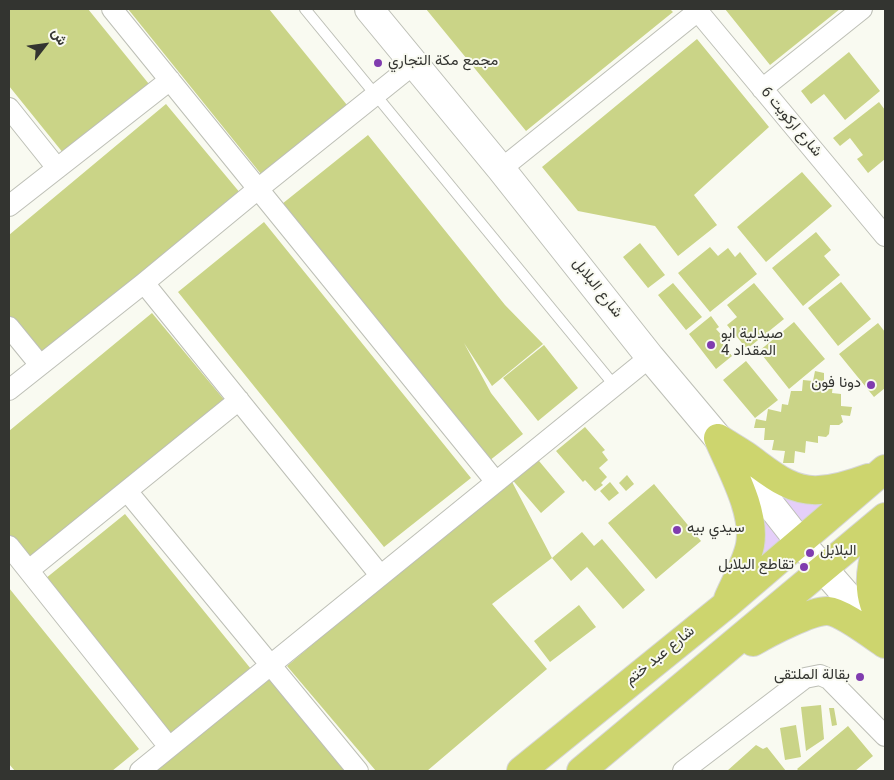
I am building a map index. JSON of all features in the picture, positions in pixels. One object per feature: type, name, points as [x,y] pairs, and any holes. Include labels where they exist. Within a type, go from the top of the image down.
[{"type":"main road","points":[[718,438],[772,475],[800,489],[818,491],[844,487],[882,472]]},
{"type":"main road","points":[[718,438],[749,511],[751,528],[750,546],[726,605]]},
{"type":"main road","name":"شارع عبد ختم","points":[[521,771],[726,605],[882,472]]},
{"type":"main road","points":[[582,771],[885,517]]},
{"type":"main road","points":[[885,528],[872,568],[871,586],[880,600],[885,629]]},
{"type":"main road","points":[[705,668],[772,631],[819,612],[828,611],[837,614],[885,644]]},
{"type":"street","points":[[112,9],[496,482]]},
{"type":"street","name":"شارع البلابل","points":[[369,9],[501,169],[799,541],[885,640]]},
{"type":"street","points":[[762,89],[862,9]]},
{"type":"street","points":[[501,169],[697,10]]},
{"type":"street","name":"شارع اركويت 6","points":[[697,10],[885,236]]},
{"type":"street","points":[[9,390],[414,64]]},
{"type":"street","points":[[9,206],[170,80]]},
{"type":"street","points":[[9,108],[56,168]]},
{"type":"street","points":[[144,283],[380,576]]},
{"type":"street","points":[[9,327],[40,365]]},
{"type":"street","points":[[140,771],[650,356]]},
{"type":"street","points":[[28,570],[238,400]]},
{"type":"street","points":[[127,491],[358,771]]},
{"type":"street","points":[[9,546],[169,747]]},
{"type":"street","points":[[683,771],[805,678],[820,675],[829,679],[885,736]]},
{"type":"lane","points":[[305,9],[614,385]]},
{"type":"shaded area","points":[[746,468],[839,499],[799,531]]},
{"type":"shaded area","points":[[740,472],[792,537],[758,566]]},
{"type":"building","points":[[9,9],[88,9],[153,89],[68,159],[9,86]]},
{"type":"building","points":[[128,9],[269,9],[347,105],[261,174]]},
{"type":"building","points":[[426,9],[670,9],[673,12],[526,131]]},
{"type":"building","points":[[725,9],[840,9],[770,65]]},
{"type":"building","points":[[697,39],[769,127],[694,195],[717,225],[678,256],[655,226],[578,211],[542,167]]},
{"type":"building","points":[[849,52],[880,91],[845,120],[824,94],[811,104],[801,91]]},
{"type":"building","points":[[879,102],[885,110],[885,159],[868,173],[857,159],[863,155],[850,138],[840,146],[833,138]]},
{"type":"building","points":[[166,104],[241,194],[43,358],[9,317],[9,235]]},
{"type":"building","points":[[368,135],[505,305],[543,344],[492,386],[464,343],[491,393],[523,434],[489,461],[282,204]]},
{"type":"building","points":[[802,172],[832,206],[766,262],[737,227]]},
{"type":"building","points":[[264,222],[471,478],[384,547],[178,292]]},
{"type":"building","points":[[816,232],[831,250],[824,256],[840,275],[803,306],[772,268]]},
{"type":"building","points":[[640,243],[665,275],[648,288],[623,257]]},
{"type":"building","points":[[710,247],[718,256],[728,248],[735,257],[740,252],[757,274],[710,312],[678,273]]},
{"type":"building","points":[[841,282],[871,319],[838,346],[808,308]]},
{"type":"building","points":[[673,283],[702,317],[686,330],[658,295]]},
{"type":"building","points":[[754,283],[784,319],[747,349],[727,325],[737,317],[727,305]]},
{"type":"building","points":[[152,313],[226,402],[28,567],[9,544],[9,431]]},
{"type":"building","points":[[711,316],[719,327],[716,329],[726,340],[722,343],[732,356],[716,369],[689,334]]},
{"type":"building","points":[[794,322],[825,359],[789,389],[759,351]]},
{"type":"building","points":[[878,323],[885,332],[885,388],[874,397],[839,354]]},
{"type":"building","points":[[544,345],[578,388],[538,421],[503,378]]},
{"type":"building","points":[[746,361],[778,400],[755,418],[723,380]]},
{"type":"building","points":[[815,371],[824,373],[824,382],[833,384],[832,393],[841,394],[841,406],[852,407],[850,416],[841,415],[843,422],[839,425],[830,425],[829,434],[826,437],[818,436],[818,443],[806,441],[805,453],[795,451],[794,463],[783,463],[785,451],[772,450],[774,440],[764,440],[765,428],[754,428],[756,419],[766,421],[768,409],[781,412],[782,404],[788,405],[791,391],[802,391],[803,380],[813,381]]},
{"type":"building","points":[[585,427],[605,450],[602,452],[608,460],[599,468],[607,477],[601,483],[603,485],[595,491],[585,480],[583,482],[556,451]]},
{"type":"building","points":[[534,455],[565,492],[541,513],[509,476]]},
{"type":"building","points":[[627,475],[634,484],[626,491],[619,483]]},
{"type":"building","points":[[509,476],[552,558],[492,604],[547,669],[427,771],[376,771],[287,666]]},
{"type":"building","points":[[610,482],[619,493],[609,501],[600,491]]},
{"type":"building","points":[[654,484],[701,541],[656,579],[608,523]]},
{"type":"building","points":[[125,514],[251,669],[165,739],[40,583]]},
{"type":"building","points":[[582,532],[594,546],[602,539],[645,590],[623,609],[587,567],[571,581],[552,558]]},
{"type":"building","points":[[9,588],[139,749],[112,771],[15,771],[9,764]]},
{"type":"building","points":[[579,605],[596,627],[550,662],[534,641]]},
{"type":"building","points":[[267,677],[347,771],[156,771]]},
{"type":"building","points":[[821,705],[824,739],[806,751],[801,707]]},
{"type":"building","points":[[829,708],[834,708],[837,725],[832,726]]},
{"type":"building","points":[[796,725],[801,757],[785,760],[780,728]]},
{"type":"building","points":[[848,726],[873,756],[855,771],[799,771],[797,769]]},
{"type":"building","points":[[756,745],[763,749],[767,747],[786,771],[727,771]]},
{"type":"place","name":"مجمع مكة التجاري","points":[[378,63]]},
{"type":"place","name":"صيدلية ابو المقداد 4","points":[[711,345]]},
{"type":"place","name":"دونا فون","points":[[871,385]]},
{"type":"place","name":"سيدي بيه","points":[[677,530]]},
{"type":"place","name":"البلابل","points":[[810,553]]},
{"type":"place","name":"تقاطع البلابل","points":[[804,567]]},
{"type":"place","name":"بقالة الملتقى","points":[[860,677]]}]
